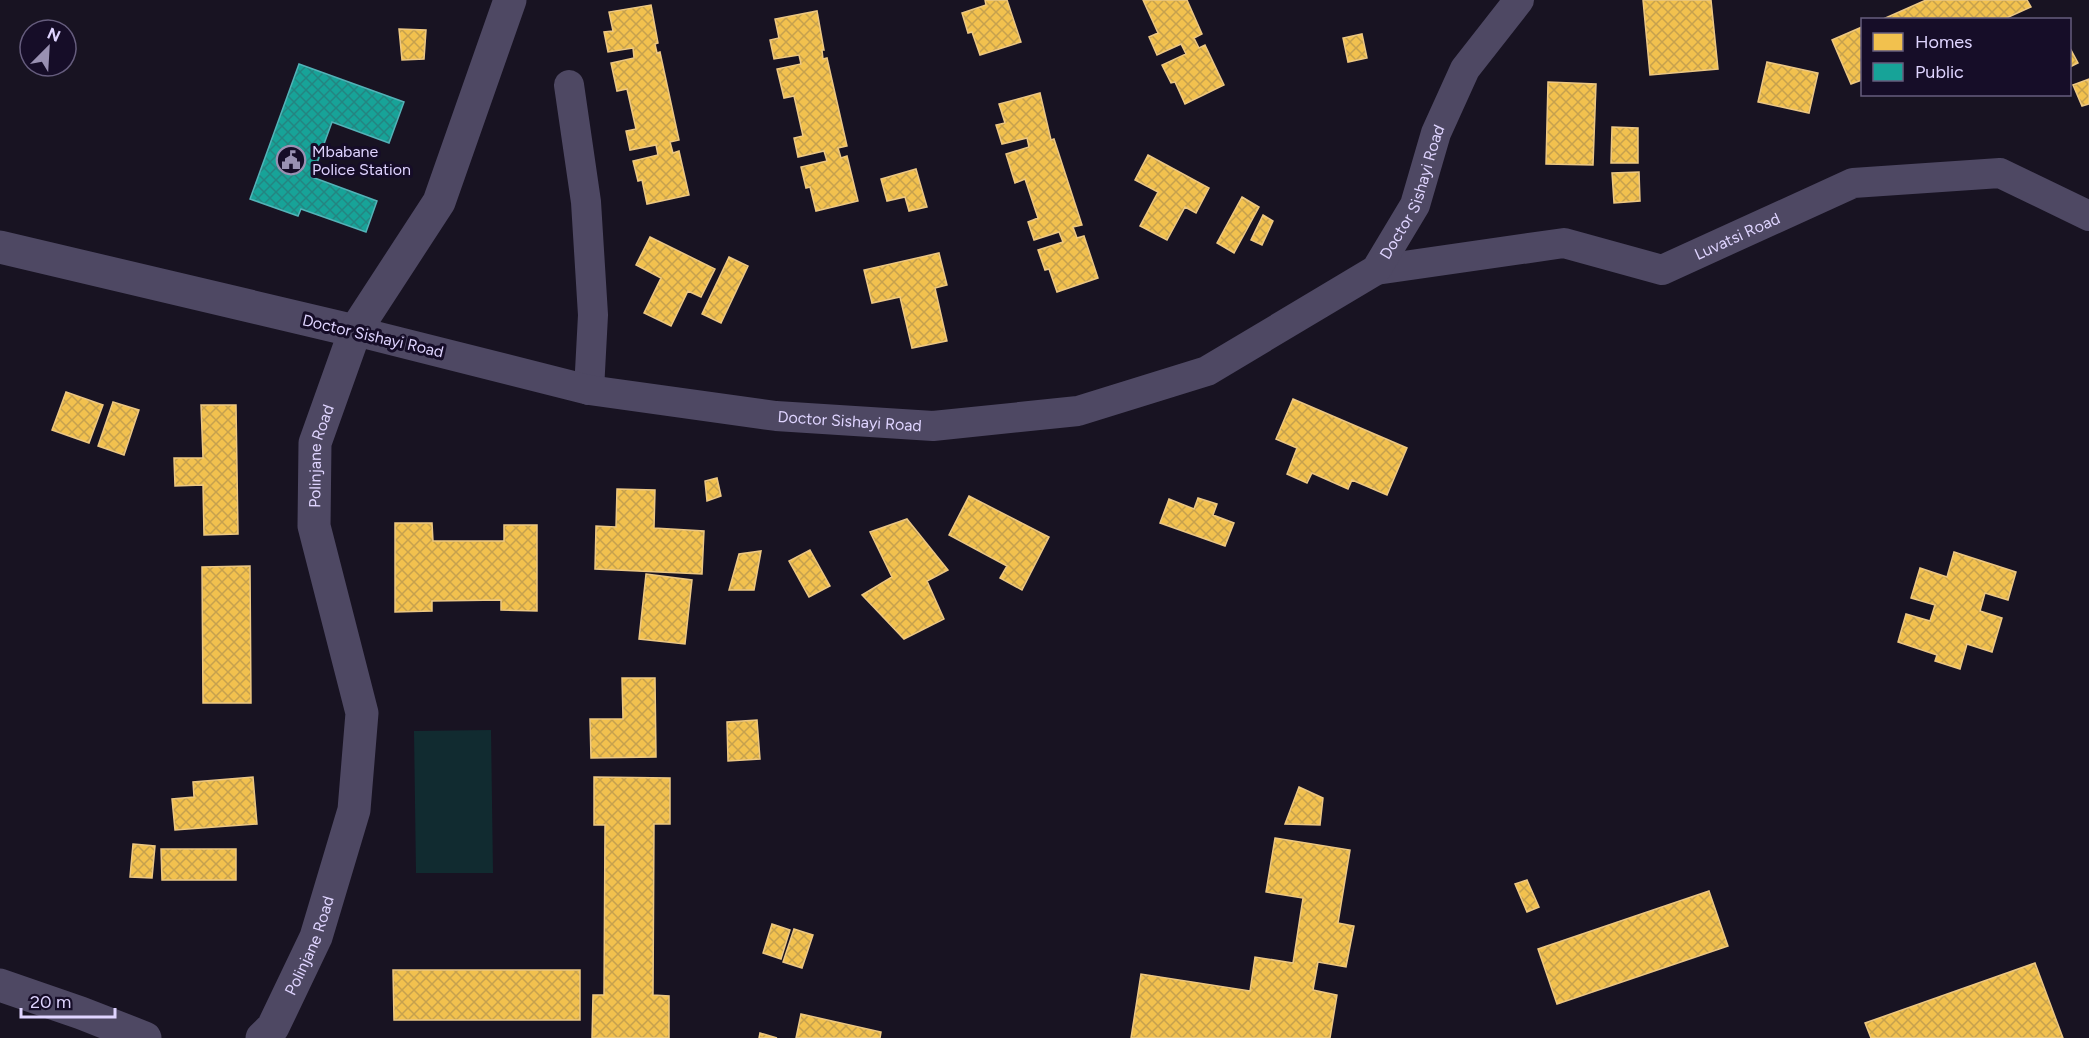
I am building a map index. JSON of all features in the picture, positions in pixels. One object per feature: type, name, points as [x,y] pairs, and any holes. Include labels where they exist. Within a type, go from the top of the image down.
[{"type":"street","name":"Polinjane Road","points":[[262,1038],[273,1027],[316,937],[354,810],[362,714],[314,526],[315,443],[355,331],[439,202],[510,0]]},
{"type":"street","name":"Doctor Sishayi Road","points":[[8,250],[355,331],[589,390],[776,416],[933,426],[1078,411],[1208,371],[1376,270],[1415,206],[1436,133],[1465,69],[1519,0]]},
{"type":"street","points":[[569,85],[586,202],[593,315],[589,390]]},
{"type":"street","name":"Luvatsi Road","points":[[1376,270],[1564,243],[1662,270],[1853,183],[2000,173],[2089,216]]},
{"type":"street","points":[[0,985],[145,1038]]},
{"type":"green space","points":[[491,730],[493,873],[416,873],[414,731]]},
{"type":"building: Homes","points":[[985,0],[1007,0],[1021,42],[980,55],[972,32],[968,33],[962,13],[986,5]]},
{"type":"building: Homes","points":[[1143,0],[1187,0],[1202,34],[1194,38],[1199,48],[1205,45],[1224,85],[1185,104],[1175,82],[1171,83],[1162,65],[1186,54],[1181,44],[1157,55],[1149,37],[1158,33]]},
{"type":"building: Homes","points":[[1643,0],[1711,0],[1718,69],[1650,75]]},
{"type":"building: Homes","points":[[1926,0],[2027,0],[2031,7],[2006,18],[1886,18]]},
{"type":"building: Homes","points":[[651,5],[658,43],[655,44],[657,53],[660,52],[679,140],[670,142],[673,153],[679,151],[689,195],[647,204],[642,180],[638,181],[633,161],[658,155],[656,145],[630,150],[626,131],[636,129],[627,89],[617,91],[611,63],[634,58],[633,48],[608,52],[604,32],[613,31],[609,12]]},
{"type":"building: Homes","points":[[817,11],[824,50],[822,50],[823,59],[827,58],[847,146],[838,148],[841,158],[847,156],[858,201],[816,211],[810,187],[806,188],[801,167],[827,161],[824,151],[798,157],[794,138],[803,136],[794,96],[784,98],[777,69],[801,64],[799,55],[774,59],[770,40],[779,38],[775,19]]},
{"type":"building: Homes","points":[[1861,27],[1861,80],[1851,84],[1832,40]]},
{"type":"building: Homes","points":[[399,29],[426,30],[424,59],[402,60]]},
{"type":"building: Homes","points":[[1362,34],[1367,58],[1348,62],[1343,38]]},
{"type":"building: Homes","points":[[2071,50],[2078,63],[2071,66]]},
{"type":"building: Homes","points":[[1767,62],[1818,73],[1809,113],[1758,102]]},
{"type":"building: Homes","points":[[2089,79],[2089,104],[2082,106],[2073,85]]},
{"type":"building: Homes","points":[[1548,82],[1596,84],[1593,165],[1546,164]]},
{"type":"building: Homes","points":[[1040,93],[1051,140],[1054,139],[1082,225],[1073,227],[1077,238],[1084,236],[1098,278],[1057,292],[1049,269],[1045,270],[1038,250],[1063,242],[1059,232],[1034,240],[1028,222],[1038,218],[1025,179],[1015,183],[1006,154],[1029,147],[1027,138],[1002,144],[996,125],[1005,123],[999,104]]},
{"type":"building: Homes","points":[[1612,127],[1638,128],[1638,163],[1611,163]]},
{"type":"building: Homes","points":[[1148,155],[1209,188],[1196,213],[1185,207],[1167,240],[1140,226],[1158,192],[1135,180]]},
{"type":"building: Homes","points":[[916,169],[927,207],[909,211],[905,197],[887,201],[881,179]]},
{"type":"building: Homes","points":[[1639,172],[1640,201],[1614,203],[1612,173]]},
{"type":"building: Homes","points":[[1242,197],[1259,207],[1234,253],[1217,243]]},
{"type":"building: Homes","points":[[1263,215],[1273,221],[1262,245],[1251,240]]},
{"type":"building: Homes","points":[[650,237],[715,269],[701,297],[688,291],[671,326],[644,313],[661,278],[636,265]]},
{"type":"building: Homes","points":[[939,253],[947,285],[935,288],[947,341],[912,348],[900,297],[872,303],[864,270]]},
{"type":"building: Homes","points":[[729,257],[748,266],[721,323],[702,314]]},
{"type":"building: Homes","points":[[66,392],[103,405],[89,443],[52,430]]},
{"type":"building: Homes","points":[[1293,399],[1407,448],[1387,495],[1352,480],[1348,489],[1312,473],[1307,483],[1287,474],[1297,448],[1276,439]]},
{"type":"building: Homes","points":[[113,402],[139,410],[124,455],[98,446]]},
{"type":"building: Homes","points":[[201,405],[236,405],[238,534],[204,535],[203,485],[175,486],[174,458],[203,458]]},
{"type":"building: Homes","points":[[717,478],[721,496],[707,501],[705,481]]},
{"type":"building: Homes","points":[[617,489],[655,490],[654,528],[704,531],[702,574],[595,569],[596,526],[616,527]]},
{"type":"building: Homes","points":[[969,496],[1049,537],[1022,590],[1000,578],[1007,566],[949,535]]},
{"type":"building: Homes","points":[[1198,498],[1217,504],[1213,515],[1234,523],[1225,546],[1160,523],[1169,499],[1194,509]]},
{"type":"building: Homes","points":[[907,519],[948,570],[927,581],[944,619],[904,639],[862,595],[892,577],[870,532]]},
{"type":"building: Homes","points":[[395,523],[432,523],[433,541],[504,541],[504,525],[537,525],[537,611],[501,610],[501,600],[432,601],[432,611],[395,612]]},
{"type":"building: Homes","points":[[810,550],[830,586],[809,597],[789,561]]},
{"type":"building: Homes","points":[[761,551],[754,590],[729,590],[739,554]]},
{"type":"building: Homes","points":[[1954,552],[2016,572],[2008,600],[1985,593],[1980,611],[2002,618],[1992,652],[1967,644],[1960,669],[1935,661],[1937,655],[1898,642],[1906,614],[1930,621],[1935,605],[1911,598],[1920,568],[1947,577]]},
{"type":"building: Homes","points":[[250,566],[251,703],[203,703],[202,567]]},
{"type":"building: Homes","points":[[646,574],[692,580],[685,644],[639,639]]},
{"type":"building: Homes","points":[[622,678],[655,678],[656,757],[591,758],[590,719],[623,719]]},
{"type":"building: Homes","points":[[757,720],[760,759],[728,761],[727,722]]},
{"type":"building: Homes","points":[[253,777],[257,824],[175,830],[172,799],[194,797],[193,782]]},
{"type":"building: Homes","points":[[594,777],[670,778],[670,824],[654,824],[653,995],[669,996],[669,1038],[592,1038],[593,995],[604,995],[605,825],[594,825]]},
{"type":"building: Homes","points":[[1299,787],[1323,798],[1320,825],[1285,824]]},
{"type":"building: Homes","points":[[1275,838],[1350,850],[1338,923],[1354,926],[1346,967],[1318,962],[1313,990],[1337,995],[1330,1038],[1131,1038],[1141,974],[1250,991],[1255,957],[1293,963],[1303,898],[1266,892]]},
{"type":"building: Homes","points":[[133,844],[155,846],[152,878],[130,877]]},
{"type":"building: Homes","points":[[161,849],[236,849],[236,880],[162,880]]},
{"type":"building: Homes","points":[[1527,880],[1539,907],[1527,912],[1515,884]]},
{"type":"building: Homes","points":[[1709,891],[1728,946],[1557,1004],[1538,949]]},
{"type":"building: Homes","points":[[772,924],[790,930],[781,959],[763,953]]},
{"type":"building: Homes","points":[[794,929],[813,935],[802,968],[783,962]]},
{"type":"building: Homes","points":[[2035,963],[2063,1038],[1871,1038],[1865,1023]]},
{"type":"building: Homes","points":[[393,970],[580,970],[580,1020],[394,1020]]},
{"type":"building: Homes","points":[[801,1014],[881,1032],[880,1038],[796,1038]]},
{"type":"building: Homes","points":[[760,1033],[777,1038],[759,1038]]},
{"type":"building: Public","name":"Mbabane Police Station","points":[[299,64],[404,102],[389,143],[332,122],[312,177],[377,201],[366,232],[301,209],[298,216],[250,199]]},
{"type":"place","name":"Mbabane Police Station","points":[[291,160]]}]
